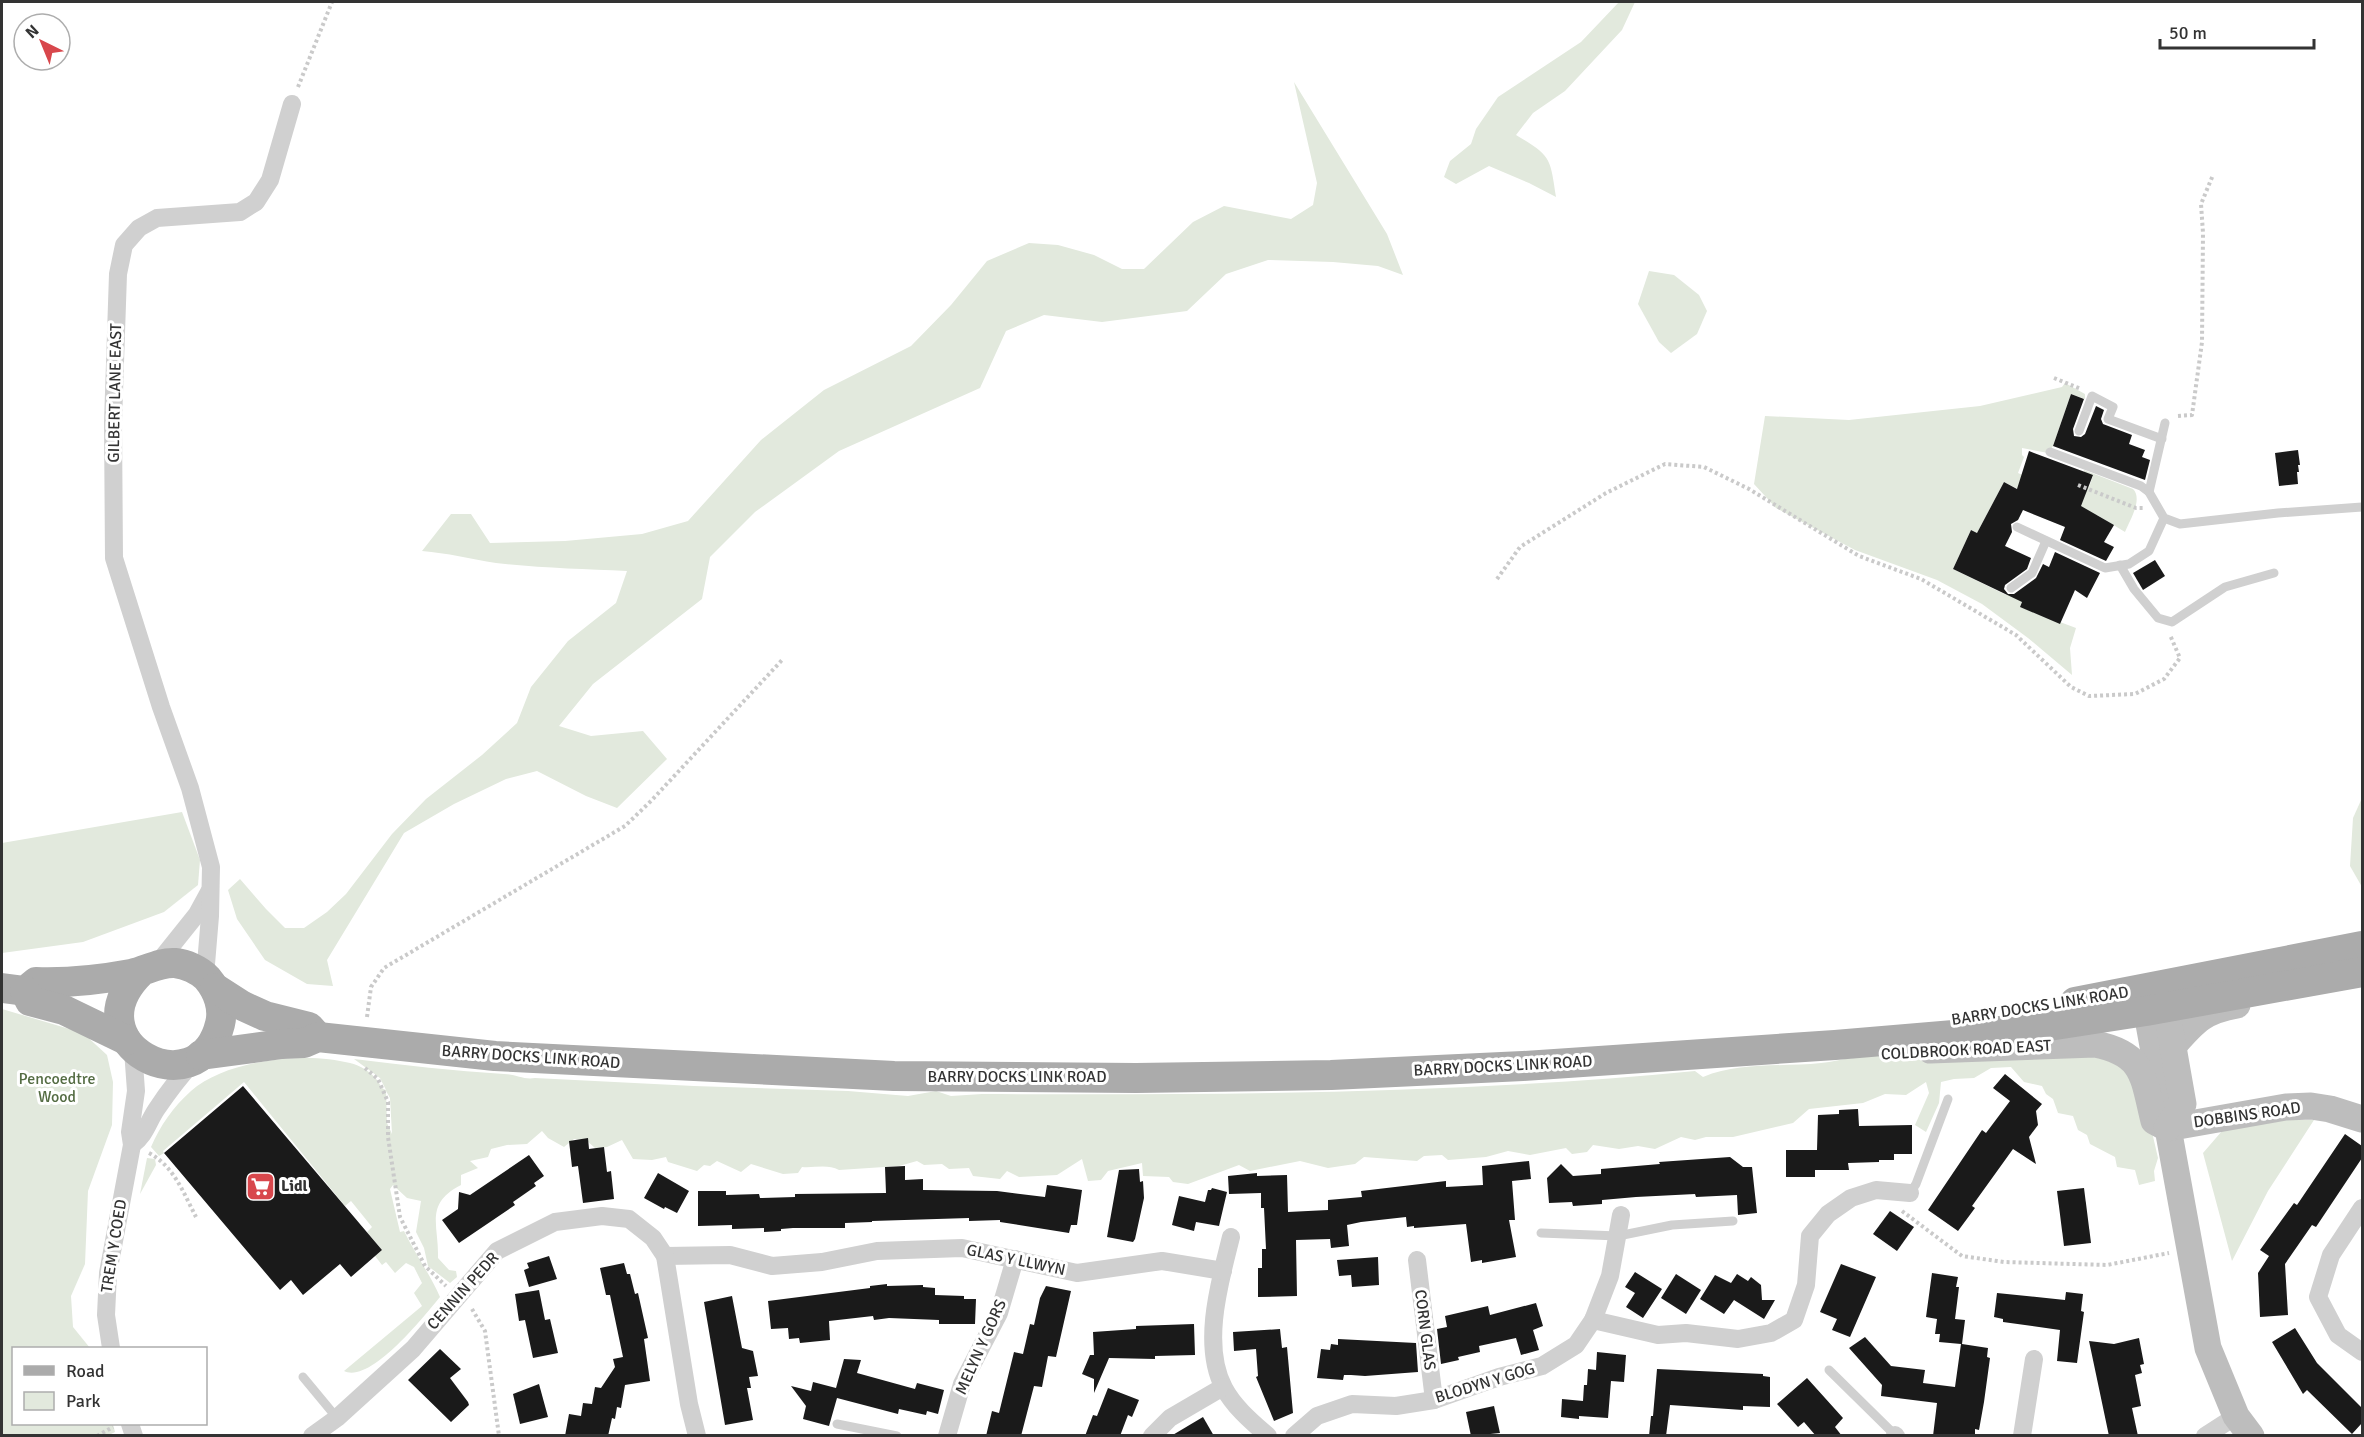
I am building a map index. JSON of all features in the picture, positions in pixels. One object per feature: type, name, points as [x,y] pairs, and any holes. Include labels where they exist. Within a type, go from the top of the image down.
[{"type":"main road","name":"BARRY DOCKS LINK ROAD","points":[[198,1057],[282,1044],[304,1043],[318,1038],[485,1055],[884,1076],[1041,1078],[1331,1076],[1523,1066],[1834,1045],[2036,1028],[2154,998],[2252,966],[2362,946]]},
{"type":"main road","points":[[175,963],[192,968],[210,982],[221,1003],[222,1019],[218,1035],[209,1048],[198,1057],[181,1065],[165,1066],[148,1060],[130,1045],[64,1010],[30,1001],[13,989],[36,982],[84,981],[175,963]]},
{"type":"main road","points":[[130,1045],[119,1018],[121,1000],[128,984],[149,968]]},
{"type":"main road","name":"BARRY DOCKS LINK ROAD","points":[[2154,998],[2362,972]]},
{"type":"main road","name":"BARRY DOCKS LINK ROAD","points":[[210,982],[243,1006],[265,1016],[309,1027],[318,1038]]},
{"type":"street","name":"GILBERT LANE EAST","points":[[210,982],[211,867],[190,788],[161,707],[114,558],[113,422],[118,274],[124,245],[139,228],[157,218],[240,212],[256,202],[270,180],[292,104]]},
{"type":"street","points":[[149,968],[197,914],[211,888]]},
{"type":"street","points":[[2252,966],[2276,951],[2362,935]]},
{"type":"street","points":[[2173,1046],[2192,1025],[2213,1011],[2362,983]]},
{"type":"street","points":[[2154,998],[2173,1046],[2183,1104],[2167,1128]]},
{"type":"street","name":"COLDBROOK ROAD EAST","points":[[2154,998],[2167,1128],[2208,1348],[2243,1426]]},
{"type":"street","name":"COLDBROOK ROAD EAST","points":[[1716,1052],[1786,1060],[1937,1050],[2095,1044],[2125,1053],[2133,1061],[2143,1074],[2154,1121],[2167,1128]]},
{"type":"street","name":"TREM Y COED","points":[[111,1347],[106,1315],[108,1273],[132,1145],[130,1132],[136,1091],[130,1045]]},
{"type":"street","name":"TREM Y COED","points":[[132,1145],[143,1136],[153,1115],[174,1084],[198,1057]]},
{"type":"street","name":"DOBBINS ROAD","points":[[2167,1128],[2286,1107],[2311,1106],[2362,1119]]},
{"type":"street","points":[[1593,1320],[1658,1335],[1686,1333],[1738,1339],[1771,1333],[1794,1320],[1806,1285],[1810,1236],[1827,1214],[1851,1198],[1876,1190],[1911,1193]]},
{"type":"street","points":[[2362,1208],[2331,1255],[2318,1297],[2338,1335],[2362,1352]]},
{"type":"street","name":"BLODYN Y GOG","points":[[1294,1436],[1317,1416],[1352,1404],[1396,1406],[1434,1400],[1499,1377],[1542,1366],[1576,1345],[1593,1320],[1610,1276],[1621,1215]]},
{"type":"street","name":"CENNIN PEDR","points":[[312,1436],[337,1418],[413,1349],[497,1251],[555,1222],[602,1216],[629,1219],[653,1238],[665,1256],[689,1404],[697,1436]]},
{"type":"street","points":[[1231,1237],[1223,1271],[1212,1347],[1223,1387],[1246,1417],[1268,1436]]},
{"type":"street","name":"GLAS Y LLWYN","points":[[665,1256],[730,1255],[772,1266],[822,1262],[877,1251],[962,1248],[1077,1273],[1162,1261],[1223,1271]]},
{"type":"street","name":"MELYN Y GORS","points":[[947,1436],[962,1384],[999,1312],[1015,1259]]},
{"type":"street","name":"CORN GLAS","points":[[1417,1260],[1434,1400]]},
{"type":"street","points":[[2022,1436],[2034,1359]]},
{"type":"street","points":[[1152,1436],[1170,1418],[1223,1387]]},
{"type":"street","points":[[2205,1436],[2243,1426]]},
{"type":"lane","points":[[2079,431],[2092,396],[2113,407],[2108,419],[2162,439]]},
{"type":"lane","points":[[2149,492],[2165,423]]},
{"type":"lane","points":[[2050,452],[2141,486],[2149,492],[2164,518],[2180,525],[2278,513],[2362,507]]},
{"type":"lane","points":[[2017,527],[2105,568],[2129,564],[2150,551],[2164,518]]},
{"type":"lane","points":[[2011,588],[2032,573],[2046,541]]},
{"type":"lane","points":[[2120,565],[2134,590],[2158,618],[2172,622],[2225,587],[2274,573]]},
{"type":"lane","points":[[1911,1193],[1948,1099]]},
{"type":"lane","points":[[1541,1233],[1618,1236],[1672,1225],[1733,1221]]},
{"type":"lane","points":[[1829,1370],[1896,1435]]},
{"type":"lane","points":[[303,1377],[337,1418]]},
{"type":"lane","points":[[837,1424],[897,1436]]},
{"type":"path","points":[[292,104],[332,2]]},
{"type":"path","points":[[2192,415],[2202,342],[2201,204],[2213,175]]},
{"type":"path","points":[[2054,378],[2076,386],[2092,396]]},
{"type":"path","points":[[1497,579],[1520,547],[1606,493],[1665,464],[1704,467],[1749,489],[1859,556],[1921,579],[2016,635],[2071,687],[2089,696],[2135,694],[2164,679],[2180,658],[2164,620]]},
{"type":"path","points":[[2078,485],[2136,508],[2158,508]]},
{"type":"path","points":[[499,1436],[485,1331],[473,1310],[426,1266],[400,1217],[388,1137],[388,1102],[378,1079],[366,1068],[350,1060],[363,1042],[371,987],[384,968],[625,825],[651,801],[783,659]]},
{"type":"path","points":[[132,1145],[156,1157],[173,1173],[196,1217]]},
{"type":"path","points":[[1910,1218],[1962,1256],[2004,1262],[2107,1264],[2190,1249]]},
{"type":"path","points":[[98,1436],[119,1425]]},
{"type":"green space","points":[[1619,2],[1635,2],[1622,30],[1565,91],[1533,113],[1516,135],[1536,148],[1547,159],[1556,197],[1489,166],[1456,184],[1444,177],[1450,161],[1471,144],[1476,129],[1498,97],[1581,42]]},
{"type":"green space","points":[[1294,82],[1387,234],[1403,275],[1378,266],[1268,260],[1226,274],[1187,311],[1102,322],[1044,315],[1006,331],[980,388],[839,451],[755,512],[710,557],[702,599],[593,684],[559,726],[591,736],[643,731],[667,759],[617,808],[586,796],[537,771],[506,779],[454,804],[404,833],[327,960],[333,986],[307,984],[265,960],[237,919],[228,890],[240,879],[285,928],[304,928],[327,912],[346,894],[392,834],[426,799],[482,755],[517,723],[531,687],[568,641],[616,603],[627,571],[512,565],[422,551],[451,514],[471,514],[490,543],[565,541],[642,534],[688,521],[761,440],[824,390],[911,346],[951,305],[987,261],[1029,243],[1058,245],[1094,255],[1122,269],[1144,269],[1193,222],[1224,206],[1291,219],[1313,205],[1317,183]]},
{"type":"green space","points":[[1649,271],[1674,275],[1699,295],[1707,311],[1697,334],[1671,353],[1659,342],[1638,304]]},
{"type":"green space","points":[[2065,383],[2085,394],[2085,399],[2071,394],[2053,446],[2048,453],[2022,448],[2024,457],[2018,473],[2034,480],[2030,495],[2004,482],[1977,533],[1971,530],[1953,569],[2004,594],[2023,599],[2020,607],[2076,628],[2070,648],[2072,675],[1982,604],[1937,580],[1855,550],[1776,508],[1754,484],[1765,416],[1849,420],[1980,406],[2062,387]]},
{"type":"green space","points":[[2084,470],[2133,489],[2136,493],[2136,504],[2125,532],[2097,515],[2065,517],[2079,483],[2089,487],[2093,476]]},
{"type":"green space","points":[[2362,798],[2362,887],[2350,866],[2353,818]]},
{"type":"green space","points":[[182,812],[200,860],[198,885],[164,912],[83,942],[2,953],[2,843]]},
{"type":"green space","name":"Pencoedtre Wood","points":[[2,1009],[83,1033],[107,1055],[113,1082],[112,1125],[88,1191],[85,1264],[71,1296],[73,1327],[89,1347],[12,1347],[12,1425],[113,1425],[115,1432],[109,1435],[2,1435]]},
{"type":"green space","points":[[1944,1047],[2120,1059],[2143,1093],[2158,1158],[2154,1171],[2155,1181],[2139,1185],[2135,1170],[2117,1167],[2115,1157],[2090,1144],[2087,1135],[2078,1130],[2073,1116],[2058,1113],[2053,1099],[2046,1094],[2042,1086],[2024,1082],[2011,1067],[1991,1068],[1974,1078],[1941,1082],[1939,1103],[1926,1132],[1915,1125],[1929,1093],[1926,1082],[1906,1095],[1885,1094],[1863,1103],[1809,1109],[1793,1123],[1733,1137],[1706,1137],[1695,1140],[1681,1137],[1655,1149],[1638,1146],[1619,1149],[1593,1145],[1587,1152],[1572,1154],[1566,1148],[1530,1155],[1508,1151],[1486,1157],[1448,1160],[1442,1155],[1424,1156],[1417,1161],[1364,1157],[1355,1164],[1328,1168],[1300,1161],[1250,1171],[1239,1165],[1188,1184],[1173,1182],[1169,1177],[1143,1176],[1142,1163],[1108,1171],[1101,1180],[1088,1181],[1082,1159],[1057,1175],[1019,1177],[1007,1171],[1000,1179],[973,1176],[969,1168],[949,1169],[942,1164],[924,1165],[917,1161],[899,1166],[839,1170],[826,1167],[802,1167],[798,1173],[783,1174],[751,1164],[741,1172],[717,1161],[710,1166],[704,1165],[697,1171],[668,1162],[666,1157],[652,1160],[633,1159],[622,1140],[607,1147],[595,1148],[586,1140],[574,1139],[564,1147],[548,1138],[542,1131],[527,1144],[491,1149],[488,1157],[470,1161],[478,1168],[461,1175],[461,1185],[449,1192],[442,1200],[436,1216],[438,1258],[449,1270],[456,1271],[457,1277],[450,1283],[428,1266],[424,1248],[416,1232],[421,1201],[407,1198],[393,1185],[390,1189],[400,1232],[404,1231],[440,1297],[396,1346],[368,1368],[355,1372],[344,1371],[422,1306],[414,1293],[422,1283],[414,1267],[406,1263],[395,1273],[386,1262],[382,1265],[375,1256],[382,1250],[367,1232],[372,1227],[351,1201],[345,1206],[244,1082],[163,1151],[164,1153],[159,1156],[151,1147],[173,1110],[184,1097],[206,1080],[245,1065],[289,1058],[332,1059],[354,1064],[368,1072],[386,1090],[380,1078],[354,1059],[448,1070],[508,1074],[527,1078],[848,1091],[908,1096],[936,1091],[951,1096],[1339,1092],[1606,1079],[1695,1071],[1703,1077],[1746,1067],[1821,1063]],"holes":[[[386,1091],[390,1098],[392,1134],[387,1123]]]},
{"type":"green space","points":[[2265,1120],[2314,1120],[2268,1191],[2232,1261],[2203,1153],[2222,1131]]},
{"type":"green space","points":[[147,1158],[155,1159],[156,1165],[140,1194]]},
{"type":"building","points":[[2071,394],[2084,399],[2073,429],[2074,436],[2081,437],[2085,434],[2096,406],[2104,410],[2101,419],[2103,424],[2132,435],[2129,444],[2145,450],[2142,457],[2150,460],[2145,480],[2053,446]]},
{"type":"building","points":[[2298,450],[2300,465],[2298,465],[2299,472],[2297,472],[2298,484],[2279,486],[2275,453]]},
{"type":"building","points":[[2029,451],[2093,475],[2081,506],[2114,525],[2104,542],[2114,547],[2106,561],[2060,540],[2065,527],[2023,510],[2018,520],[2011,524],[2012,532],[2005,546],[2031,558],[2027,569],[2005,585],[2004,589],[2008,594],[2014,594],[2036,578],[2043,564],[2049,567],[2055,552],[2100,573],[2087,598],[2075,590],[2060,624],[2020,607],[2022,602],[1953,569],[1971,530],[1977,533],[2004,482],[2017,489]]},
{"type":"building","points":[[2155,560],[2165,576],[2143,590],[2133,573]]},
{"type":"building","points":[[2005,1074],[2042,1104],[2036,1111],[2038,1125],[2029,1137],[2036,1164],[2013,1149],[1972,1206],[1975,1208],[1958,1231],[1928,1210],[1982,1130],[1986,1133],[2010,1101],[1993,1088]]},
{"type":"building","name":"Lidl","points":[[243,1086],[382,1250],[351,1277],[340,1264],[303,1295],[291,1280],[280,1290],[164,1153]]},
{"type":"building","points":[[1858,1109],[1859,1126],[1912,1125],[1912,1154],[1894,1154],[1894,1160],[1848,1163],[1849,1170],[1815,1170],[1815,1177],[1786,1177],[1786,1150],[1817,1150],[1818,1115],[1839,1114],[1839,1110]]},
{"type":"building","points":[[2345,1134],[2362,1146],[2362,1158],[2316,1227],[2312,1225],[2285,1264],[2288,1315],[2260,1317],[2258,1273],[2269,1256],[2260,1250],[2294,1203],[2297,1205]]},
{"type":"building","points":[[588,1138],[589,1149],[604,1147],[607,1172],[611,1171],[614,1199],[583,1203],[578,1166],[572,1167],[569,1141]]},
{"type":"building","points":[[529,1155],[544,1176],[534,1183],[536,1186],[513,1202],[515,1205],[459,1243],[442,1220],[458,1209],[459,1192],[470,1195]]},
{"type":"building","points":[[1730,1157],[1743,1167],[1752,1167],[1757,1213],[1738,1215],[1737,1195],[1696,1197],[1695,1194],[1636,1197],[1602,1200],[1602,1204],[1573,1206],[1572,1202],[1549,1203],[1547,1178],[1561,1164],[1573,1176],[1601,1174],[1601,1169]]},
{"type":"building","points":[[1529,1161],[1531,1179],[1512,1181],[1515,1220],[1509,1220],[1516,1257],[1482,1263],[1482,1260],[1471,1262],[1466,1224],[1414,1228],[1414,1226],[1407,1227],[1406,1217],[1361,1222],[1347,1225],[1349,1246],[1331,1248],[1330,1239],[1296,1240],[1297,1296],[1258,1297],[1258,1268],[1262,1268],[1262,1249],[1266,1249],[1261,1193],[1229,1194],[1228,1176],[1257,1173],[1257,1176],[1287,1175],[1288,1212],[1328,1210],[1328,1200],[1362,1197],[1361,1191],[1446,1181],[1446,1187],[1483,1185],[1482,1166]]},
{"type":"building","points":[[905,1166],[905,1180],[923,1179],[923,1190],[997,1191],[1045,1197],[1047,1185],[1082,1190],[1077,1225],[1071,1225],[1069,1233],[1000,1222],[1000,1220],[969,1221],[969,1218],[872,1221],[845,1223],[845,1228],[793,1228],[764,1232],[764,1228],[732,1229],[732,1225],[698,1226],[698,1191],[726,1191],[726,1195],[759,1194],[760,1198],[795,1197],[795,1194],[886,1193],[885,1167]]},
{"type":"building","points":[[1139,1169],[1140,1182],[1143,1181],[1144,1198],[1135,1239],[1133,1242],[1107,1237],[1119,1170]]},
{"type":"building","points":[[658,1173],[689,1191],[677,1213],[644,1198]]},
{"type":"building","points":[[1212,1188],[1227,1192],[1219,1226],[1196,1222],[1194,1231],[1172,1225],[1179,1196],[1205,1202],[1208,1190]]},
{"type":"building","points":[[2084,1188],[2091,1243],[2064,1246],[2057,1191]]},
{"type":"building","points":[[1890,1211],[1914,1227],[1897,1251],[1873,1234]]},
{"type":"building","points":[[549,1256],[557,1279],[529,1287],[524,1270],[529,1268],[527,1263]]},
{"type":"building","points":[[1378,1257],[1379,1285],[1352,1287],[1351,1275],[1339,1276],[1337,1260]]},
{"type":"building","points":[[624,1263],[627,1274],[630,1274],[635,1294],[638,1293],[648,1338],[644,1339],[650,1381],[625,1385],[621,1408],[617,1407],[608,1436],[565,1436],[569,1414],[581,1416],[583,1403],[592,1404],[595,1387],[601,1388],[615,1367],[613,1359],[623,1357],[610,1295],[606,1295],[600,1268]]},
{"type":"building","points":[[1841,1264],[1876,1277],[1850,1337],[1832,1330],[1837,1319],[1820,1312]]},
{"type":"building","points":[[1635,1272],[1662,1289],[1643,1318],[1626,1307],[1635,1293],[1625,1287]]},
{"type":"building","points":[[1932,1273],[1958,1277],[1955,1319],[1965,1320],[1962,1344],[1988,1348],[1987,1357],[1990,1358],[1984,1402],[1979,1430],[1975,1429],[1975,1436],[1933,1436],[1937,1403],[1881,1396],[1882,1385],[1849,1348],[1865,1337],[1891,1366],[1925,1370],[1923,1383],[1955,1387],[1961,1344],[1939,1342],[1940,1334],[1935,1334],[1937,1319],[1926,1317]]},
{"type":"building","points":[[1676,1274],[1701,1290],[1686,1314],[1661,1298]]},
{"type":"building","points":[[1737,1274],[1748,1281],[1751,1277],[1761,1285],[1762,1300],[1775,1300],[1764,1319],[1734,1300],[1724,1314],[1700,1299],[1715,1275],[1731,1283]]},
{"type":"building","points":[[887,1284],[887,1286],[923,1285],[923,1287],[935,1288],[935,1295],[964,1296],[964,1299],[976,1299],[975,1324],[939,1324],[939,1320],[889,1318],[874,1320],[873,1316],[829,1321],[830,1340],[800,1343],[799,1338],[789,1339],[788,1328],[771,1329],[768,1301]]},
{"type":"building","points":[[1046,1286],[1071,1291],[1056,1357],[1048,1356],[1042,1387],[1034,1386],[1021,1436],[986,1436],[992,1411],[999,1413],[1014,1352],[1023,1354],[1030,1324],[1034,1325],[1040,1298]]},
{"type":"building","points":[[539,1290],[545,1320],[550,1319],[558,1353],[533,1358],[525,1320],[519,1321],[515,1294]]},
{"type":"building","points":[[2066,1292],[2083,1294],[2081,1311],[2084,1312],[2077,1363],[2057,1361],[2060,1330],[2003,1322],[2003,1319],[1994,1317],[1997,1293],[2065,1300]]},
{"type":"building","points":[[732,1296],[742,1348],[753,1351],[758,1376],[749,1377],[751,1388],[747,1388],[753,1420],[725,1425],[704,1302]]},
{"type":"building","points":[[1536,1303],[1543,1326],[1533,1330],[1539,1350],[1521,1355],[1516,1338],[1479,1346],[1480,1352],[1441,1364],[1437,1329],[1447,1327],[1445,1316],[1488,1306],[1490,1315]]},
{"type":"building","points":[[1194,1324],[1195,1355],[1155,1356],[1155,1359],[1109,1358],[1094,1393],[1094,1379],[1082,1374],[1090,1355],[1094,1355],[1093,1332],[1136,1329],[1136,1326]]},
{"type":"building","points":[[2295,1328],[2317,1363],[2362,1408],[2362,1423],[2352,1434],[2307,1390],[2303,1394],[2272,1342]]},
{"type":"building","points":[[1280,1329],[1282,1348],[1287,1347],[1293,1413],[1274,1421],[1256,1377],[1258,1376],[1256,1349],[1234,1351],[1233,1332]]},
{"type":"building","points":[[2139,1338],[2144,1364],[2140,1365],[2142,1373],[2135,1375],[2141,1406],[2132,1408],[2138,1436],[2109,1436],[2089,1341],[2114,1344]]},
{"type":"building","points":[[1338,1339],[1416,1343],[1418,1372],[1365,1376],[1344,1375],[1343,1380],[1317,1378],[1321,1349],[1330,1350],[1331,1344],[1338,1345]]},
{"type":"building","points":[[440,1349],[461,1369],[450,1378],[469,1405],[451,1422],[408,1380]]},
{"type":"building","points":[[1597,1352],[1626,1355],[1624,1382],[1611,1381],[1608,1418],[1561,1417],[1562,1399],[1583,1401],[1588,1369],[1596,1370]]},
{"type":"building","points":[[844,1359],[861,1360],[857,1373],[915,1389],[917,1383],[944,1390],[938,1414],[927,1411],[926,1415],[899,1409],[898,1414],[837,1398],[829,1426],[803,1419],[806,1406],[791,1386],[811,1391],[813,1382],[836,1388]]},
{"type":"building","points":[[1657,1369],[1763,1374],[1763,1376],[1770,1377],[1770,1407],[1743,1406],[1743,1410],[1670,1405],[1666,1436],[1649,1436]]},
{"type":"building","points":[[1807,1378],[1843,1418],[1835,1427],[1842,1436],[1816,1436],[1804,1422],[1798,1427],[1777,1404]]},
{"type":"building","points":[[539,1384],[548,1417],[520,1424],[513,1394]]},
{"type":"building","points":[[1108,1388],[1139,1400],[1132,1417],[1128,1415],[1120,1436],[1085,1436],[1093,1415],[1097,1416]]},
{"type":"building","points":[[1494,1406],[1500,1433],[1471,1436],[1466,1412]]},
{"type":"building","points":[[1203,1417],[1214,1436],[1171,1436]]},
{"type":"place","name":"Lidl","points":[[260,1186]]}]
